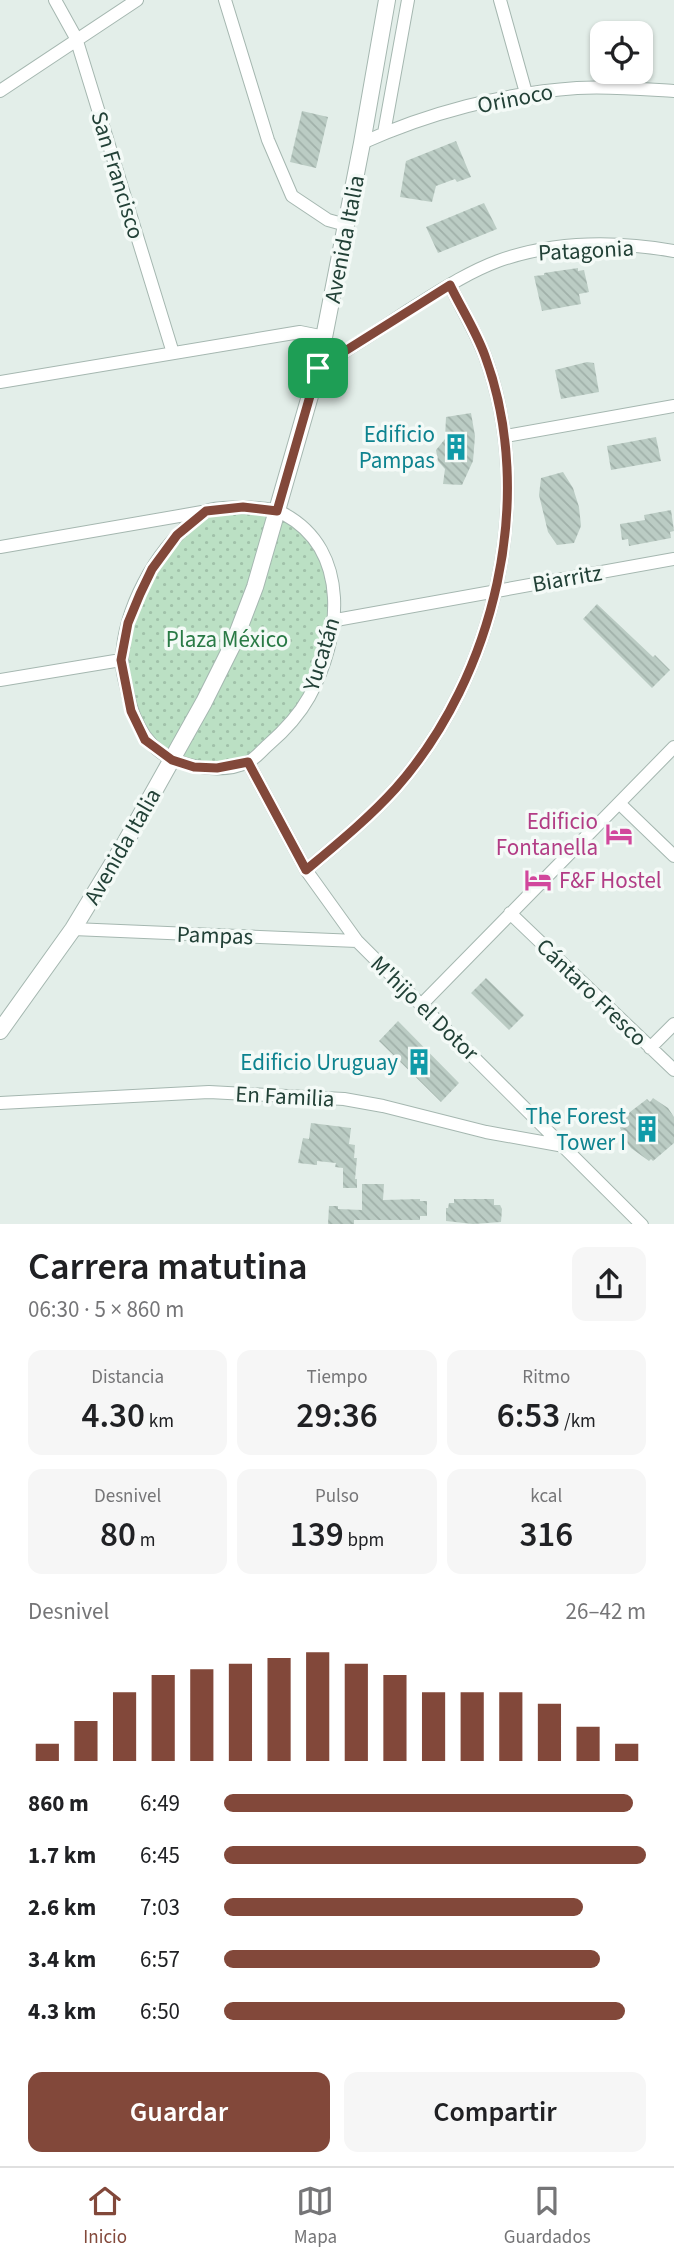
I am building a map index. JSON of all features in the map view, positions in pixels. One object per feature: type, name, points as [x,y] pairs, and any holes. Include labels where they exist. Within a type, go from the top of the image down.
[{"type":"street","name":"San Francisco","points":[[55,0],[76,38],[173,353]]},
{"type":"street","points":[[0,91],[137,0]]},
{"type":"street","points":[[225,0],[268,139],[292,197],[328,220],[346,225]]},
{"type":"street","name":"Avenida Italia","points":[[0,1031],[73,929],[124,845],[234,642],[255,587],[325,337],[387,0]]},
{"type":"street","points":[[384,133],[408,0]]},
{"type":"street","points":[[500,0],[526,93]]},
{"type":"street","name":"Orinoco","points":[[362,143],[432,117],[526,93],[578,88],[674,91]]},
{"type":"street","name":"Patagonia","points":[[318,368],[450,285],[500,261],[546,249],[619,244],[674,251]]},
{"type":"street","points":[[306,870],[366,819],[397,787],[423,754],[449,712],[468,672],[486,630],[496,591],[508,507],[506,436],[485,356],[450,285]]},
{"type":"street","points":[[0,381],[300,332],[325,337]]},
{"type":"street","points":[[506,436],[674,406]]},
{"type":"street","points":[[0,547],[206,511],[243,507],[277,511]]},
{"type":"street","points":[[206,511],[177,535],[152,569],[128,623],[121,660],[131,711],[145,740],[172,760],[194,767],[217,768],[248,762]]},
{"type":"street","name":"Yucatán","points":[[248,762],[284,731],[309,698],[325,659],[335,620],[334,579],[322,551],[305,529],[277,511]]},
{"type":"street","name":"Biarritz","points":[[335,620],[674,559]]},
{"type":"street","points":[[0,680],[121,660]]},
{"type":"street","points":[[422,1004],[674,747]]},
{"type":"street","name":"M'hijo el Dotor","points":[[248,762],[306,870],[357,941],[642,1224]]},
{"type":"street","points":[[620,804],[674,856]]},
{"type":"street","name":"Cántaro Fresco","points":[[510,913],[674,1070]]},
{"type":"street","name":"Pampas","points":[[73,929],[357,941]]},
{"type":"street","points":[[650,1048],[674,1024]]},
{"type":"street","name":"En Familia","points":[[0,1103],[209,1093],[344,1099],[486,1132],[565,1146]]},
{"type":"green space","name":"Plaza México","points":[[206,511],[277,511],[322,550],[336,620],[309,698],[248,762],[194,767],[146,740],[125,682],[128,623],[152,569]]},
{"type":"building","points":[[302,111],[328,117],[316,168],[290,162]]},
{"type":"building","points":[[456,141],[471,177],[436,186],[432,202],[400,197],[406,161]]},
{"type":"building","points":[[484,203],[497,229],[438,253],[426,227]]},
{"type":"building","points":[[578,268],[578,271],[584,270],[589,292],[579,294],[581,304],[542,311],[534,276]]},
{"type":"building","points":[[587,362],[594,363],[599,392],[561,399],[555,370]]},
{"type":"building","name":"Edificio Pampas","points":[[471,413],[475,436],[473,461],[462,485],[443,484],[445,469],[438,461],[436,450],[445,439],[446,417]]},
{"type":"building","points":[[656,437],[661,461],[611,470],[607,446]]},
{"type":"building","points":[[563,472],[573,488],[581,526],[574,543],[557,545],[548,532],[539,495],[541,478]]},
{"type":"building","points":[[671,510],[674,531],[670,532],[671,538],[629,546],[628,539],[622,540],[620,524],[645,520],[644,515]]},
{"type":"building","points":[[597,604],[670,670],[652,688],[583,619]]},
{"type":"building","points":[[486,978],[524,1015],[509,1030],[471,993]]},
{"type":"building","name":"Edificio Uruguay","points":[[398,1021],[459,1083],[441,1102],[379,1041]]},
{"type":"building","name":"The Forest Tower I","points":[[653,1098],[668,1108],[674,1117],[674,1143],[653,1161],[649,1161],[631,1148],[619,1132],[630,1112],[647,1099],[650,1102]]},
{"type":"building","points":[[311,1123],[351,1128],[349,1144],[355,1145],[357,1188],[343,1188],[343,1168],[335,1167],[336,1163],[298,1163],[303,1138],[309,1139]]},
{"type":"building","points":[[362,1184],[384,1184],[383,1200],[427,1201],[427,1216],[420,1216],[420,1220],[354,1220],[354,1224],[328,1224],[329,1206],[362,1210]]},
{"type":"building","points":[[454,1199],[494,1199],[494,1205],[500,1205],[502,1209],[501,1222],[473,1224],[446,1221],[446,1208],[449,1203],[454,1203]]},
{"type":"place","name":"Edificio Pampas","points":[[456,447]]},
{"type":"place","name":"Edificio Fontanella","points":[[619,834]]},
{"type":"place","name":"F&F Hostel","points":[[538,880]]},
{"type":"place","name":"Edificio Uruguay","points":[[419,1062]]},
{"type":"place","name":"The Forest Tower I","points":[[647,1129]]},
{"type":"route","points":[[450,285],[485,356],[506,436],[508,507],[496,591],[486,630],[449,712],[423,754],[397,787],[366,819],[306,870],[248,762],[217,768],[194,767],[172,760],[145,740],[131,711],[121,660],[128,623],[140,594],[152,569],[177,535],[206,511],[243,507],[277,511],[310,404],[318,368],[450,285]]}]
